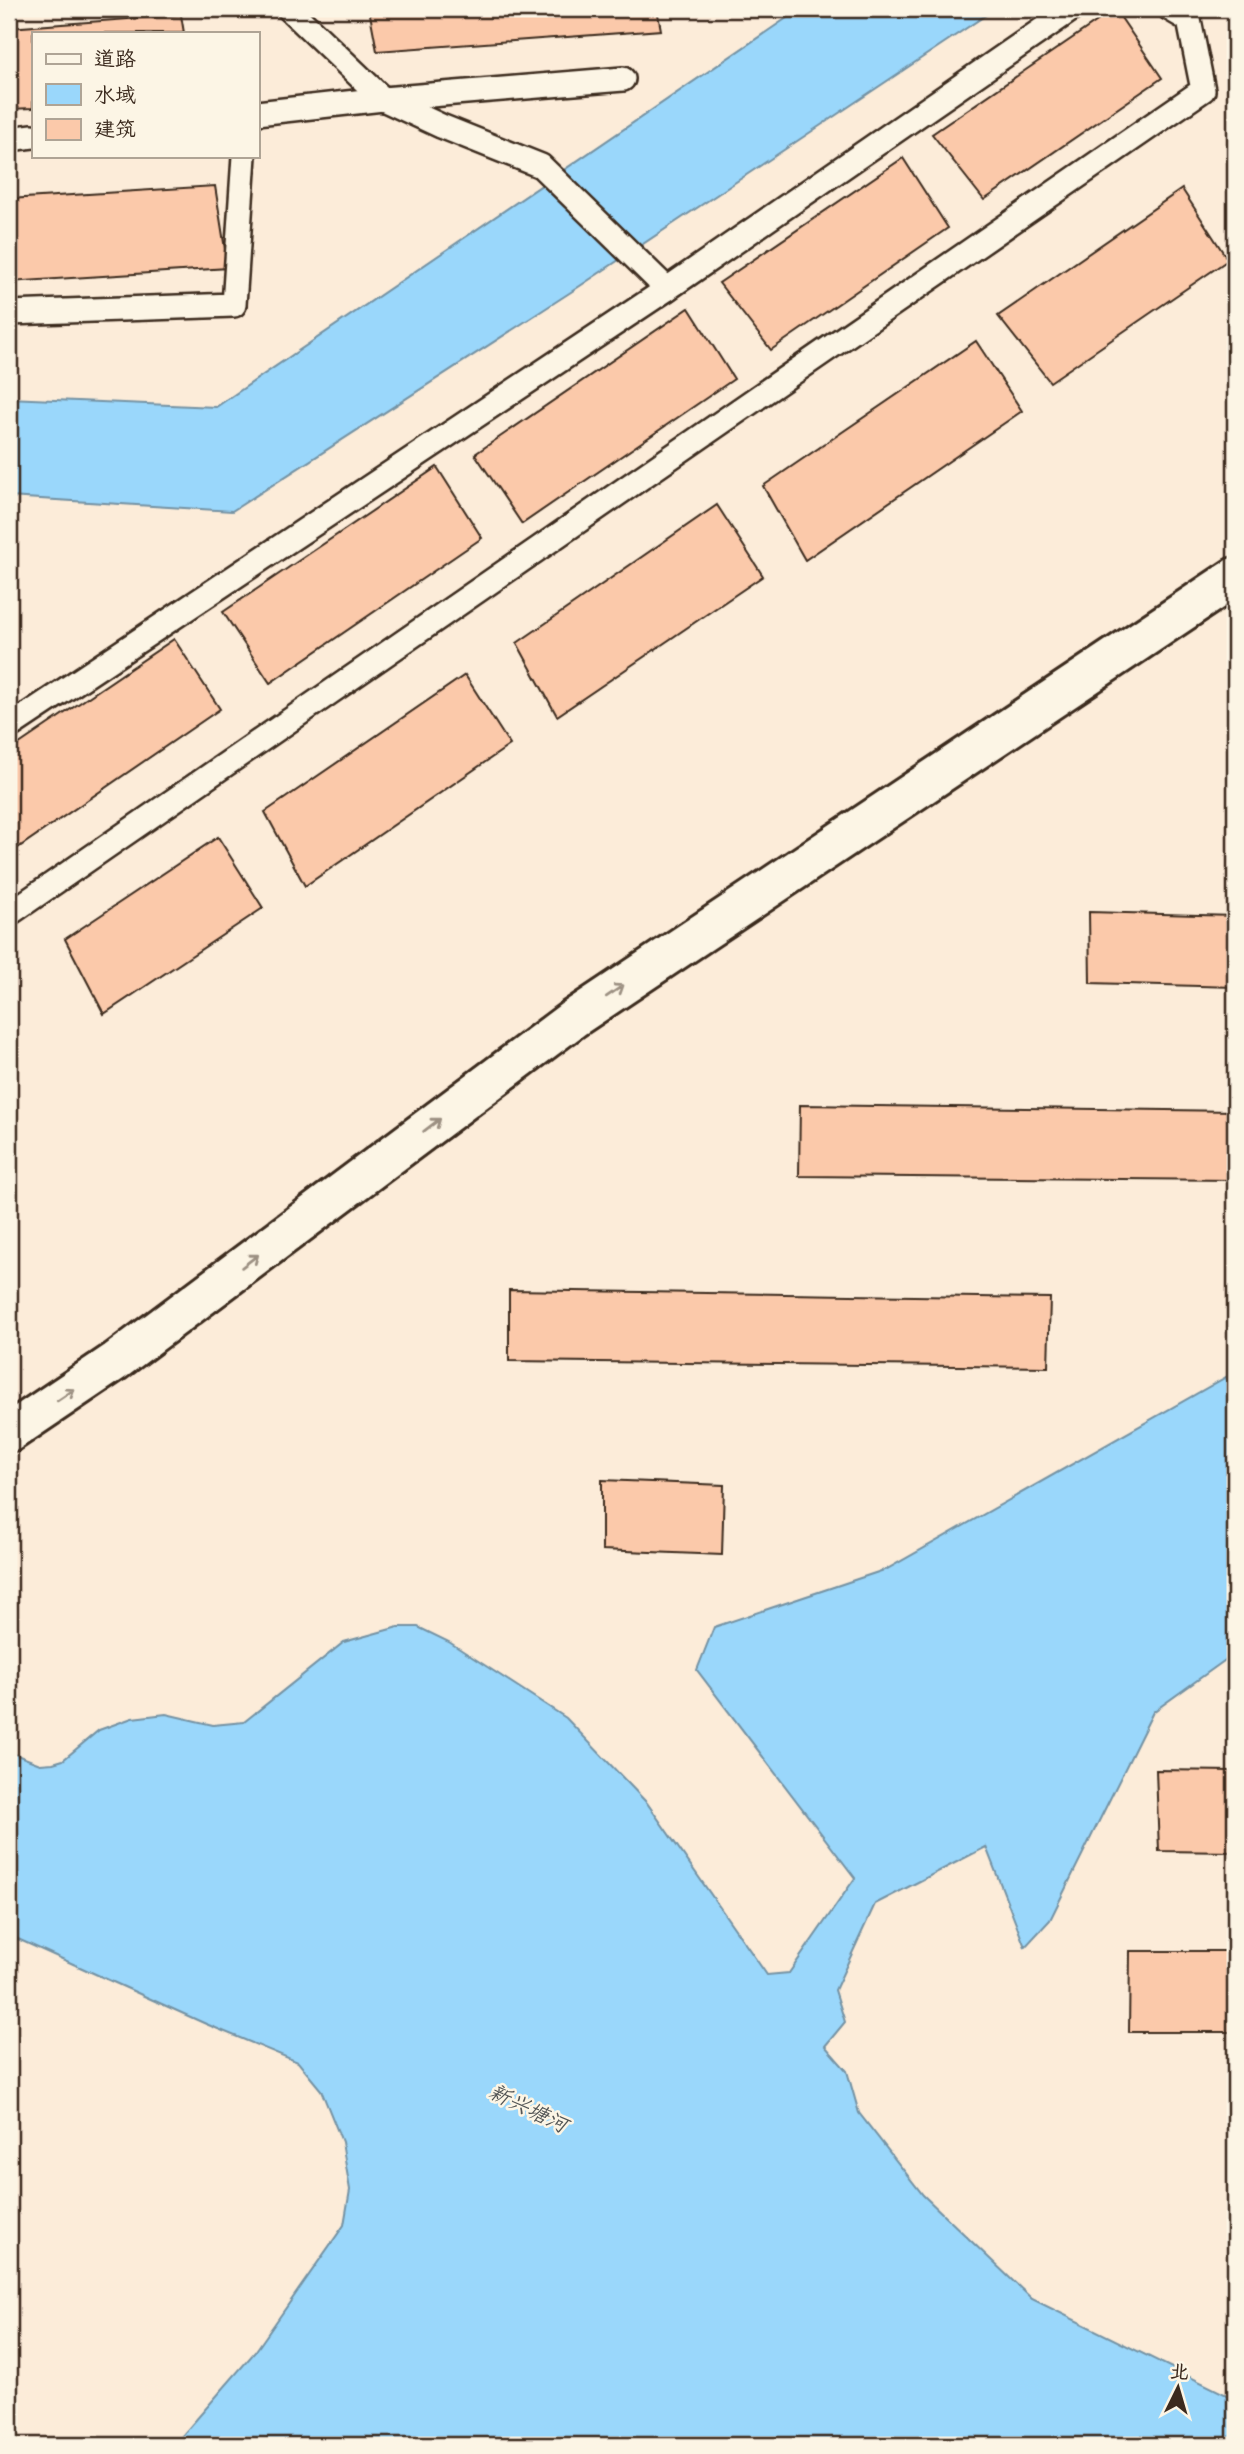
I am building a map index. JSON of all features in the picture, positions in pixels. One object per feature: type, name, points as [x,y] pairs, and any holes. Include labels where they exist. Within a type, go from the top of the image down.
[{"type":"street","points":[[9,1433],[116,1361],[573,1018],[1235,577]]},
{"type":"lane","points":[[289,9],[383,99],[441,126],[541,166],[667,289]]},
{"type":"lane","points":[[9,727],[667,289],[1072,9]]},
{"type":"lane","points":[[9,914],[1203,90],[1189,20],[1170,9]]},
{"type":"lane","points":[[259,113],[383,99],[624,79]]},
{"type":"lane","points":[[9,139],[32,136]]},
{"type":"lane","points":[[9,313],[234,305],[244,158]]},
{"type":"water","points":[[800,9],[995,9],[574,290],[232,511],[9,497],[9,398],[216,407]]},
{"type":"water","name":"新兴塘河","points":[[1235,1372],[1235,1653],[1153,1712],[1050,1920],[1025,1947],[986,1847],[875,1904],[835,1990],[845,2022],[825,2046],[847,2071],[859,2113],[923,2195],[1032,2299],[1235,2399],[1235,2445],[174,2445],[255,2352],[344,2225],[350,2190],[342,2142],[321,2090],[298,2062],[206,2024],[9,1935],[9,1752],[40,1764],[53,1763],[63,1760],[99,1730],[132,1718],[166,1714],[213,1725],[244,1722],[344,1642],[398,1627],[418,1627],[449,1642],[566,1718],[647,1803],[767,1975],[789,1973],[855,1878],[697,1670],[714,1627],[887,1569]]},
{"type":"building","points":[[369,9],[657,9],[661,30],[377,51]]},
{"type":"building","points":[[1115,9],[1162,78],[984,200],[932,134]]},
{"type":"building","points":[[181,15],[184,32],[32,32],[32,108],[9,109],[9,28]]},
{"type":"building","points":[[903,158],[948,228],[771,350],[719,283]]},
{"type":"building","points":[[215,186],[228,268],[9,282],[9,199]]},
{"type":"building","points":[[1182,189],[1228,260],[1050,382],[998,316]]},
{"type":"building","points":[[689,308],[734,379],[522,524],[475,454]]},
{"type":"building","points":[[976,341],[1022,411],[805,560],[763,486]]},
{"type":"building","points":[[437,467],[482,538],[270,683],[223,612]]},
{"type":"building","points":[[717,505],[763,576],[557,716],[517,643]]},
{"type":"building","points":[[174,639],[220,709],[9,854],[9,751]]},
{"type":"building","points":[[465,675],[510,745],[305,886],[265,812]]},
{"type":"building","points":[[218,837],[263,908],[104,1014],[65,939]]},
{"type":"building","points":[[1089,912],[1235,916],[1235,987],[1090,983]]},
{"type":"building","points":[[800,1105],[1235,1111],[1235,1180],[799,1176]]},
{"type":"building","points":[[509,1290],[1050,1298],[1048,1367],[509,1361]]},
{"type":"building","points":[[602,1480],[724,1485],[722,1555],[602,1550]]},
{"type":"building","points":[[1156,1770],[1235,1771],[1235,1852],[1159,1851]]},
{"type":"building","points":[[1130,1951],[1235,1951],[1235,2032],[1129,2032]]}]
